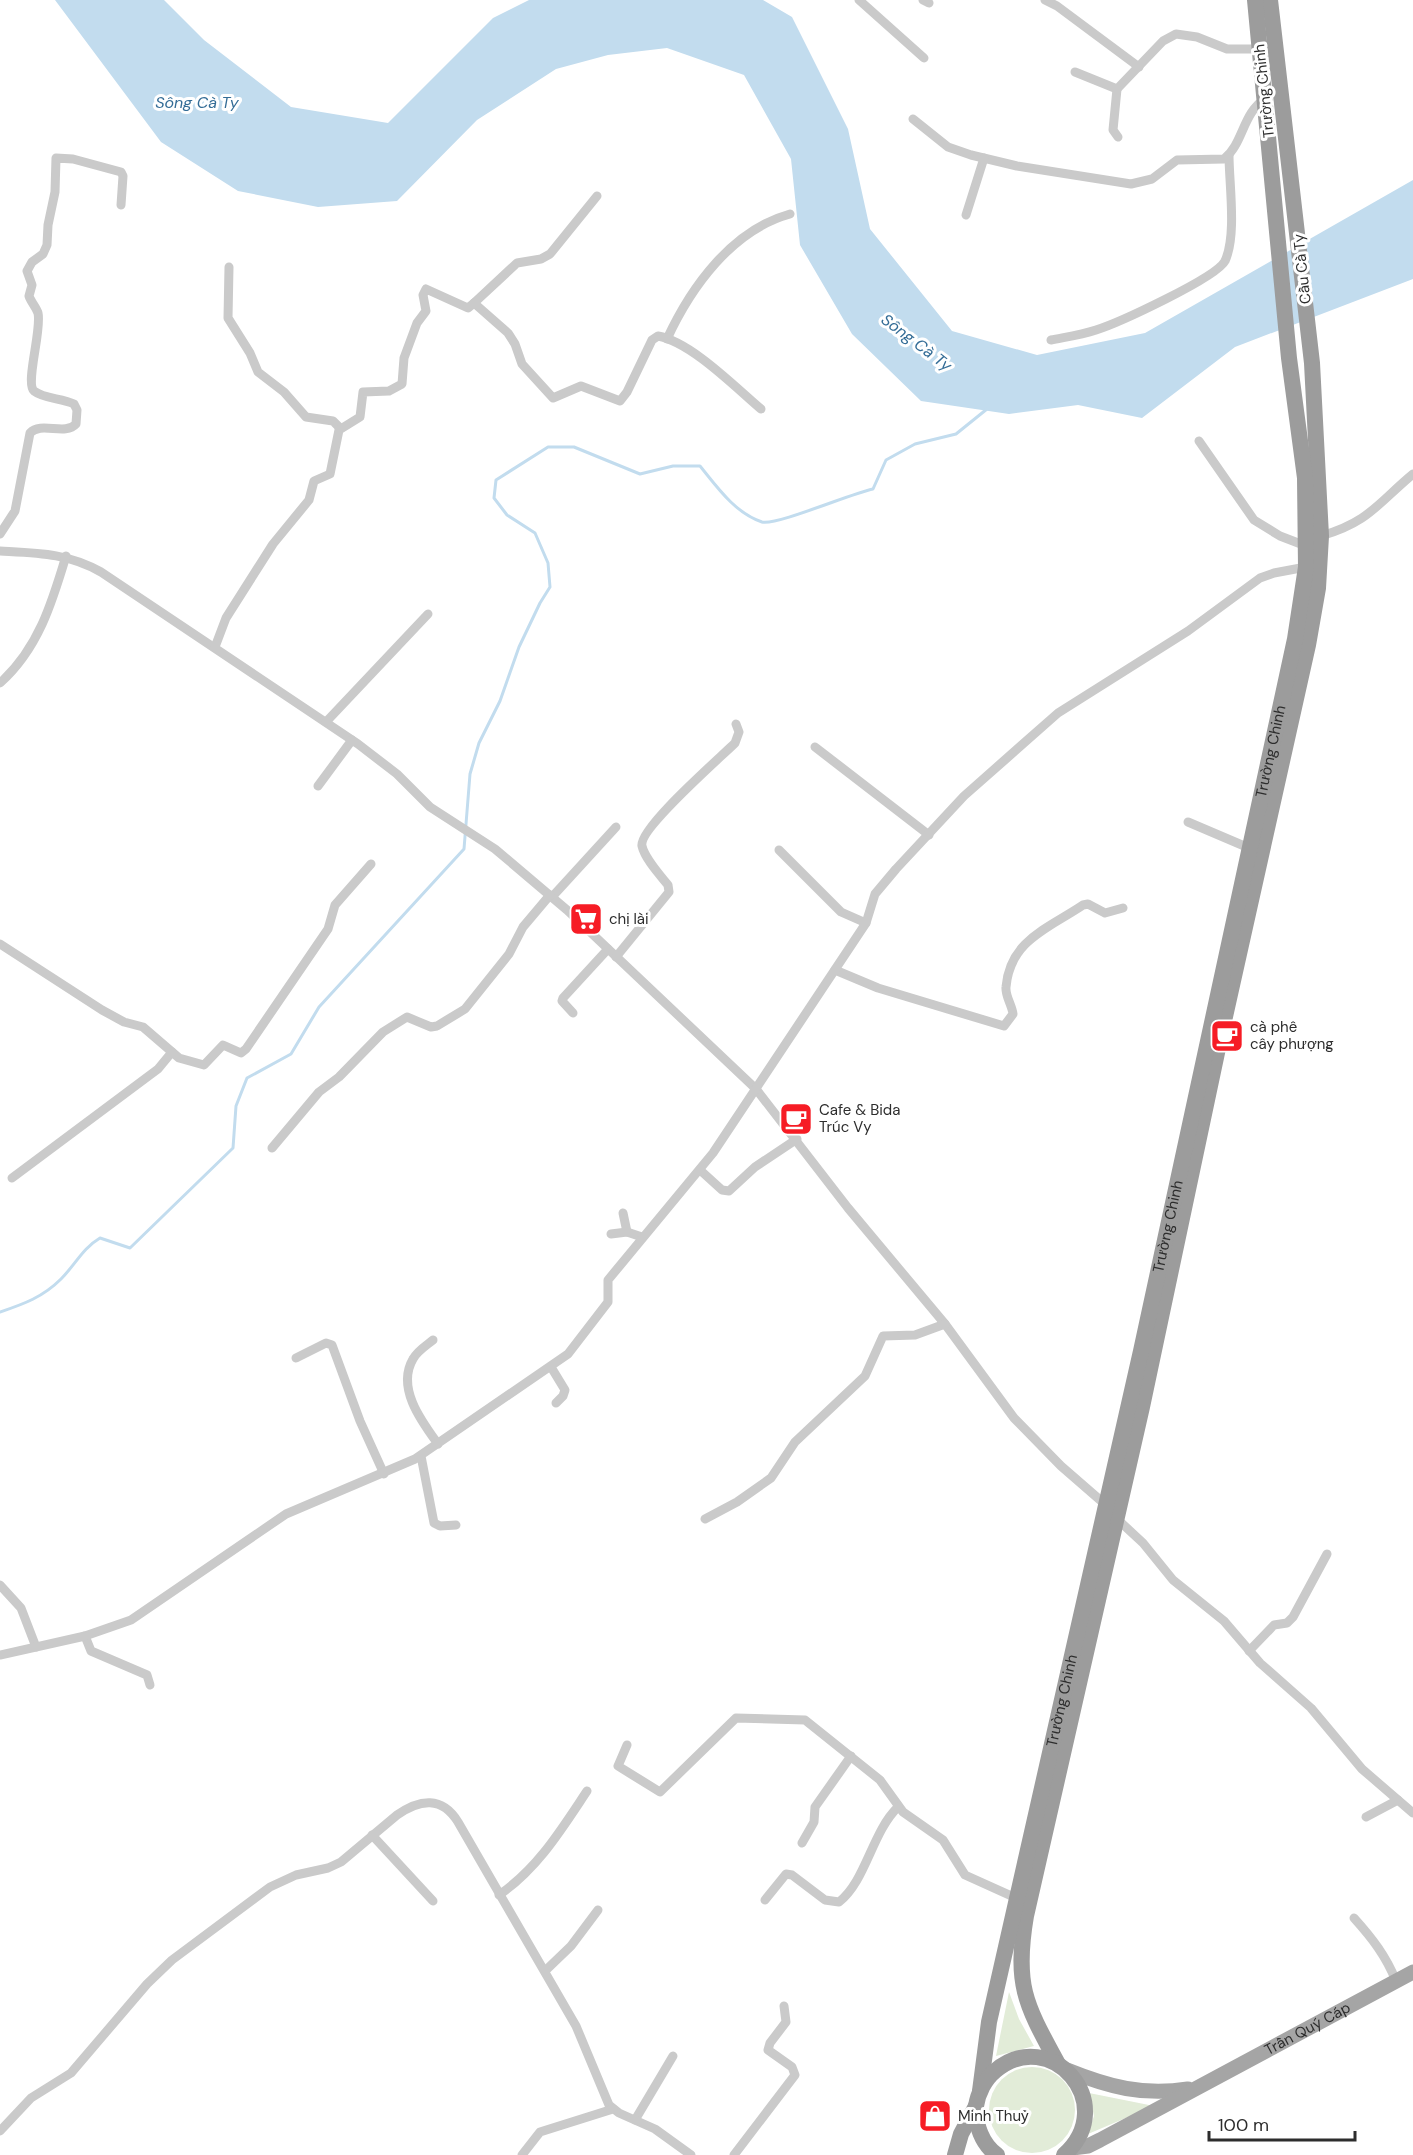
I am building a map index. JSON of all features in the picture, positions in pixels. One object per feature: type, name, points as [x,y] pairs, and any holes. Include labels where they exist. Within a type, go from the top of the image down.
[{"type":"highway","name":"Trường Chinh","points":[[1255,0],[1266,98],[1272,182]]},
{"type":"highway","name":"Trường Chinh","points":[[1270,0],[1291,175]]},
{"type":"highway","name":"Cầu Cà Ty","points":[[1291,175],[1312,363]]},
{"type":"highway","name":"Cầu Cà Ty","points":[[1272,182],[1289,358]]},
{"type":"highway","name":"Trường Chinh","points":[[978,2098],[989,2022],[1141,1351],[1295,639],[1306,567],[1305,478],[1289,358]]},
{"type":"highway","name":"Trường Chinh","points":[[1068,2151],[1083,2129],[1086,2108],[1080,2087],[1063,2067],[1025,1994],[1020,1968],[1021,1950],[1026,1916],[1117,1521],[1218,1048],[1308,645],[1318,588],[1321,536],[1312,363]]},
{"type":"highway","points":[[955,2155],[961,2133],[978,2098],[1000,2067],[1019,2059],[1039,2058],[1063,2067]]},
{"type":"highway","points":[[978,2098],[979,2131],[997,2155]]},
{"type":"main road","name":"Trần Quý Cáp","points":[[1068,2151],[1088,2146],[1413,1972]]},
{"type":"main road","name":"Trần Quý Cáp","points":[[1063,2067],[1105,2086],[1138,2092],[1160,2093],[1203,2086]]},
{"type":"street","points":[[859,0],[924,58]]},
{"type":"street","points":[[1045,0],[1057,6],[1139,67]]},
{"type":"street","points":[[1118,137],[1113,130],[1117,89],[1163,41],[1176,34],[1197,37],[1227,49],[1260,49]]},
{"type":"street","points":[[1074,72],[1117,89]]},
{"type":"street","points":[[1051,340],[1096,330],[1195,284],[1218,270],[1228,254],[1231,239],[1229,155],[1250,111],[1266,98]]},
{"type":"street","points":[[913,119],[948,147],[984,159],[1131,184],[1152,179],[1177,160],[1220,160],[1229,155]]},
{"type":"street","points":[[0,534],[15,512],[32,430],[71,429],[76,424],[77,410],[74,404],[38,393],[30,386],[39,319],[37,309],[29,296],[32,285],[27,271],[32,262],[43,254],[47,245],[48,225],[55,192],[56,158],[73,159],[120,172],[123,177],[121,205]]},
{"type":"street","points":[[966,215],[984,159]]},
{"type":"street","points":[[215,647],[226,618],[273,544],[309,500],[314,481],[330,474],[340,428],[360,417],[364,391],[389,391],[402,384],[404,358],[417,323],[426,311],[424,290],[432,290],[468,308],[517,263],[541,259],[550,254],[597,196]]},
{"type":"street","points":[[667,339],[680,311],[725,253],[753,231],[790,214]]},
{"type":"street","points":[[229,267],[226,315],[250,353],[258,372],[284,392],[306,417],[333,421],[340,428]]},
{"type":"street","points":[[474,303],[508,333],[515,344],[522,364],[553,398],[581,386],[620,401],[627,392],[652,340],[658,336],[667,339],[705,363],[761,409]]},
{"type":"street","points":[[1199,441],[1254,520],[1280,536],[1306,546]]},
{"type":"street","points":[[1321,536],[1357,523],[1388,499],[1413,474]]},
{"type":"street","points":[[0,551],[66,556],[77,559],[101,572],[352,740],[397,774],[430,807],[495,849],[551,896],[756,1089],[797,1139],[848,1208],[945,1324],[1018,1423],[1061,1466],[1105,1503],[1117,1521],[1143,1543],[1173,1580],[1224,1621],[1249,1651],[1311,1708],[1362,1769],[1413,1813]]},
{"type":"street","points":[[0,683],[24,657],[43,627],[66,556]]},
{"type":"street","points":[[0,1655],[85,1636],[131,1620],[286,1514],[384,1474],[421,1456],[572,1350],[606,1306],[609,1300],[608,1280],[700,1170],[756,1089],[866,923],[875,894],[964,796],[1058,713],[1188,631],[1260,578],[1306,567]]},
{"type":"street","points":[[326,722],[428,614]]},
{"type":"street","points":[[616,957],[669,892],[668,885],[642,847],[642,840],[662,812],[735,743],[740,732],[736,724]]},
{"type":"street","points":[[318,786],[352,740]]},
{"type":"street","points":[[815,747],[929,835]]},
{"type":"street","points":[[1188,822],[1249,848]]},
{"type":"street","points":[[272,1148],[319,1092],[339,1077],[383,1032],[407,1017],[428,1026],[437,1026],[465,1009],[509,954],[523,927],[616,827]]},
{"type":"street","points":[[779,850],[841,912],[866,923]]},
{"type":"street","points":[[0,944],[102,1010],[124,1022],[142,1027],[178,1058],[204,1065],[223,1045],[241,1053],[246,1049],[328,929],[335,905],[371,864]]},
{"type":"street","points":[[835,970],[878,988],[1004,1026],[1013,1014],[1005,988],[1018,951],[1026,940],[1083,905],[1088,904],[1105,913],[1123,908]]},
{"type":"street","points":[[573,1013],[562,1001],[563,998],[608,949]]},
{"type":"street","points":[[12,1178],[151,1074],[172,1052]]},
{"type":"street","points":[[700,1170],[722,1190],[729,1191],[755,1167],[797,1139]]},
{"type":"street","points":[[623,1213],[627,1232]]},
{"type":"street","points":[[611,1234],[627,1232],[642,1237]]},
{"type":"street","points":[[705,1519],[737,1502],[771,1478],[795,1442],[865,1376],[883,1336],[915,1335],[945,1324]]},
{"type":"street","points":[[434,1340],[413,1358],[408,1383],[418,1417],[438,1444]]},
{"type":"street","points":[[296,1358],[326,1343],[332,1345],[360,1421],[384,1474]]},
{"type":"street","points":[[550,1367],[565,1390],[556,1403]]},
{"type":"street","points":[[421,1456],[434,1523],[440,1526],[456,1525]]},
{"type":"street","points":[[1249,1651],[1274,1625],[1287,1623],[1293,1617],[1327,1554]]},
{"type":"street","points":[[0,1585],[21,1608],[36,1647]]},
{"type":"street","points":[[85,1636],[91,1651],[147,1675],[150,1685]]},
{"type":"street","points":[[627,1745],[618,1766],[660,1792],[739,1718],[805,1720],[880,1780],[898,1807],[943,1840],[965,1875],[1018,1899]]},
{"type":"street","points":[[802,1843],[814,1822],[815,1807],[851,1756]]},
{"type":"street","points":[[499,1895],[517,1883],[541,1858],[586,1791]]},
{"type":"street","points":[[1366,1817],[1398,1800]]},
{"type":"street","points":[[1,2128],[31,2098],[71,2073],[147,1984],[172,1960],[257,1895],[296,1875],[336,1865],[402,1812],[426,1802],[446,1806],[458,1822],[576,2026],[605,2100],[613,2109],[655,2129],[686,2154]]},
{"type":"street","points":[[765,1900],[786,1874],[792,1875],[830,1902],[839,1902],[856,1878],[889,1816],[898,1807]]},
{"type":"street","points":[[372,1835],[434,1901]]},
{"type":"street","points":[[544,1971],[570,1946],[598,1910]]},
{"type":"street","points":[[1354,1918],[1373,1938],[1387,1960],[1396,1981]]},
{"type":"street","points":[[734,2155],[795,2075],[792,2067],[768,2050],[770,2043],[786,2022],[784,2006]]},
{"type":"street","points":[[635,2120],[673,2056]]},
{"type":"street","points":[[522,2155],[540,2132],[613,2109]]},
{"type":"green space","points":[[1009,1992],[1019,2019],[1034,2046],[996,2056]]},
{"type":"green space","points":[[1032,2067],[1056,2074],[1068,2086],[1075,2110],[1068,2134],[1056,2146],[1032,2153],[1008,2146],[996,2134],[989,2110],[996,2086],[1008,2074]]},
{"type":"green space","points":[[1089,2093],[1154,2106],[1088,2134],[1094,2116]]},
{"type":"water","name":"Sông Cà Ty","points":[[55,0],[164,0],[204,40],[291,107],[388,123],[493,18],[529,0],[763,0],[792,17],[848,129],[870,229],[952,331],[1037,355],[1145,333],[1413,180],[1413,279],[1235,347],[1142,418],[1078,405],[1009,414],[921,401],[852,334],[800,245],[791,159],[744,75],[667,48],[608,55],[556,69],[477,120],[397,201],[318,207],[238,191],[161,142]]},
{"type":"waterway","points":[[0,1312],[25,1303],[47,1291],[100,1238],[130,1248],[233,1148],[236,1106],[247,1078],[291,1054],[319,1007],[464,849],[470,774],[479,743],[500,701],[519,647],[550,587],[548,563],[535,533],[507,515],[494,498],[496,480],[548,447],[574,447],[640,474],[673,466],[700,466],[735,506],[752,518],[770,522],[873,489],[886,460],[915,444],[956,434],[987,409]]},
{"type":"place","name":"chị lài","points":[[586,919]]},
{"type":"place","name":"cà phê cây phượng","points":[[1227,1036]]},
{"type":"place","name":"Cafe & Bida Trúc Vy","points":[[796,1119]]},
{"type":"place","name":"Minh Thuỷ","points":[[935,2116]]}]
